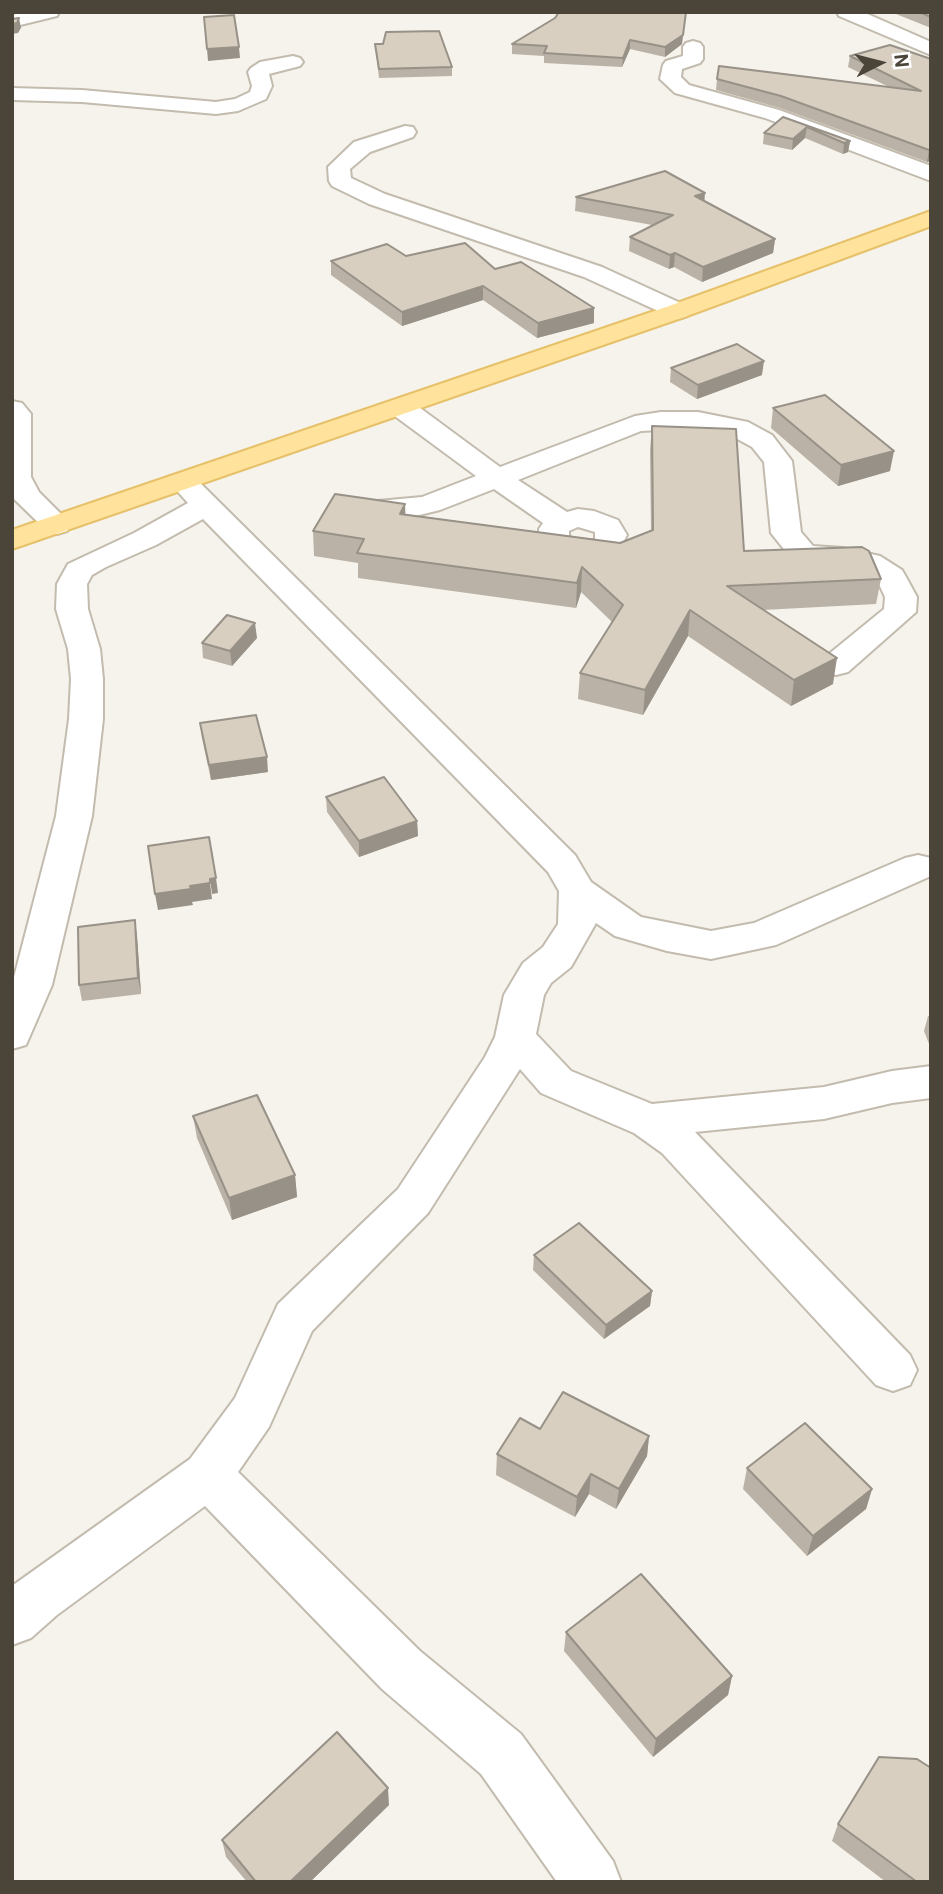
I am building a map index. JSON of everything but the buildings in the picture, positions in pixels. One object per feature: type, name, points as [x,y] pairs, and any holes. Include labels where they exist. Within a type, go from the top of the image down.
[{"type":"main road","points":[[12,540],[57,525],[195,494],[402,408],[931,218]]},
{"type":"street","points":[[12,21],[50,12]]},
{"type":"street","points":[[846,12],[869,17],[931,49]]},
{"type":"street","points":[[693,47],[693,59],[673,65],[670,79],[682,89],[772,114],[931,174]]},
{"type":"street","points":[[12,94],[44,94],[188,106],[238,106],[259,95],[262,86],[258,72],[267,66],[293,62]]},
{"type":"street","points":[[405,132],[362,147],[339,167],[340,181],[389,203],[593,272],[678,311]]},
{"type":"street","points":[[402,408],[498,479],[562,522]]},
{"type":"street","points":[[12,409],[17,414],[17,477],[26,496],[57,525]]},
{"type":"street","points":[[377,508],[407,509],[430,504],[616,430],[661,419],[698,421],[738,428],[762,441],[778,461],[786,533],[802,552],[819,557],[843,557],[869,562],[891,577],[901,597],[900,612],[836,665]]},
{"type":"street","points":[[12,1034],[32,985],[74,816],[86,719],[87,679],[84,649],[72,609],[72,584],[79,570],[145,539],[195,494],[562,864],[578,891],[628,927],[667,938],[712,945],[762,934],[918,867]]},
{"type":"street","points":[[12,1620],[39,1597],[208,1475],[252,1412],[294,1318],[413,1202],[502,1064],[516,1037],[524,995],[537,972],[557,957],[577,924],[578,891]]},
{"type":"street","points":[[516,1037],[556,1082],[649,1121],[677,1141],[893,1370]]},
{"type":"street","points":[[649,1121],[824,1102],[892,1087],[931,1082]]},
{"type":"street","points":[[208,1475],[288,1559],[401,1670],[501,1754],[592,1882]]}]
